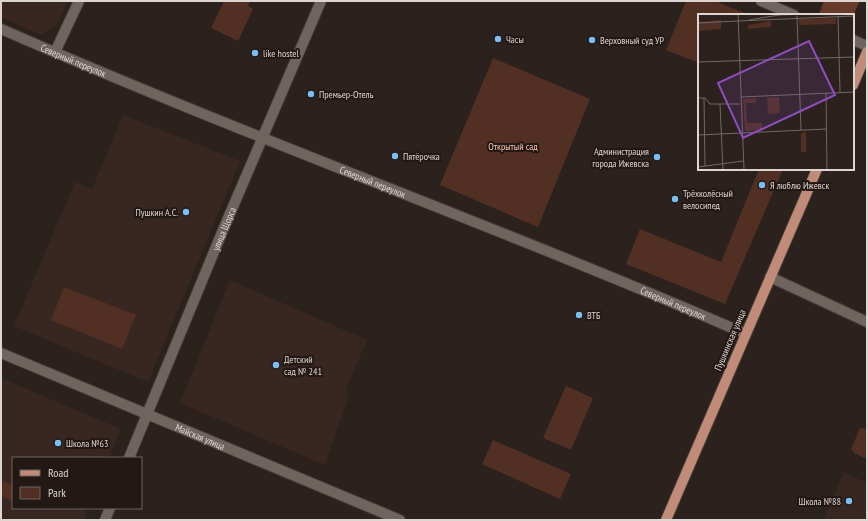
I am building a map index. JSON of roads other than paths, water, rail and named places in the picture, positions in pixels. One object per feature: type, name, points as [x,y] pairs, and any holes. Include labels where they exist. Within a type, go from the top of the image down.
[{"type":"main road","points":[[854,83],[867,52]]},
{"type":"main road","name":"Пушкинская улица","points":[[666,520],[817,170]]},
{"type":"street","points":[[55,52],[79,1]]},
{"type":"street","name":"улица Щорса","points":[[129,457],[322,1]]},
{"type":"street","points":[[761,1],[792,14]]},
{"type":"street","name":"Северный переулок","points":[[1,29],[263,139],[501,232],[746,334]]},
{"type":"street","points":[[854,40],[867,46]]},
{"type":"street","points":[[770,277],[867,322]]},
{"type":"street","name":"Майская улица","points":[[1,353],[400,520]]},
{"type":"street","points":[[105,520],[110,509]]},
{"type":"place","name":"Часы","points":[[498,39]]},
{"type":"place","name":"Верховный суд УР","points":[[592,40]]},
{"type":"place","name":"like hostel","points":[[255,53]]},
{"type":"place","name":"Премьер-Отель","points":[[311,94]]},
{"type":"place","name":"Пятёрочка","points":[[395,156]]},
{"type":"place","name":"Администрация города Ижевска","points":[[657,157]]},
{"type":"place","name":"Я люблю Ижевск","points":[[762,185]]},
{"type":"place","name":"Трёхколёсный велосипед","points":[[675,199]]},
{"type":"place","name":"Пушкин А.С.","points":[[186,212]]},
{"type":"place","name":"ВТБ","points":[[579,315]]},
{"type":"place","name":"Детский сад № 241","points":[[276,365]]},
{"type":"place","name":"Школа №63","points":[[58,443]]},
{"type":"place","name":"Школа №88","points":[[849,501]]},
{"type":"park label","name":"Открытый сад","points":[[513,146]]}]
